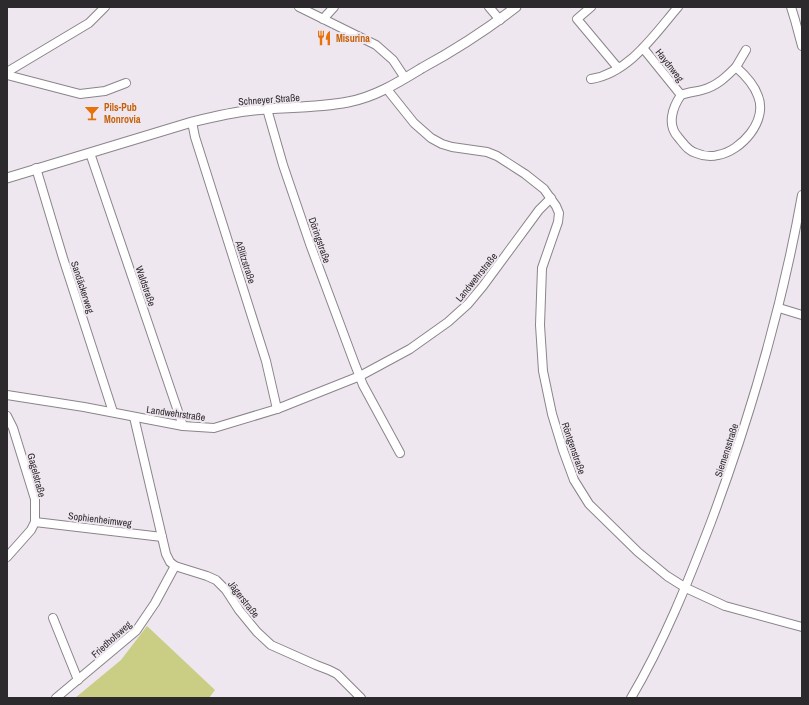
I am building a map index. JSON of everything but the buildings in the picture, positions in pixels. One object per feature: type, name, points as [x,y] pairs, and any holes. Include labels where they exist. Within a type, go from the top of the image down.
[{"type":"street","points":[[7,72],[89,23],[105,7]]},
{"type":"street","points":[[299,7],[380,48],[393,60],[405,78]]},
{"type":"street","points":[[323,19],[334,7]]},
{"type":"street","points":[[489,7],[500,20]]},
{"type":"street","name":"Schneyer Straße","points":[[7,178],[192,122],[229,114],[267,109],[312,107],[345,103],[370,96],[387,88],[457,48],[500,20],[516,7]]},
{"type":"street","points":[[591,7],[577,19],[618,68]]},
{"type":"street","points":[[590,79],[606,75],[618,68],[643,48],[678,7]]},
{"type":"street","points":[[790,7],[799,18],[802,46]]},
{"type":"street","name":"Haydnweg","points":[[643,48],[680,95]]},
{"type":"street","name":"Haydnweg","points":[[736,66],[747,77],[759,96],[760,106],[755,127],[739,145],[728,152],[710,156],[689,150],[674,133],[671,126],[676,102],[680,95],[700,91],[720,82],[736,66],[746,50]]},
{"type":"street","points":[[7,75],[80,94],[105,91],[126,83]]},
{"type":"street","points":[[387,88],[414,123],[431,138],[452,147],[487,152],[497,156],[525,174],[544,189],[551,198]]},
{"type":"street","name":"Döringstraße","points":[[267,109],[283,165],[310,244],[360,376]]},
{"type":"street","name":"Aßlitzstraße","points":[[192,122],[195,137],[266,361],[276,409]]},
{"type":"street","name":"Waldstraße","points":[[90,153],[183,426]]},
{"type":"street","name":"Sandäckerweg","points":[[36,168],[63,258],[113,412]]},
{"type":"street","name":"Siemensstraße","points":[[631,698],[662,642],[686,588],[729,475],[757,388],[779,308],[792,252],[802,195]]},
{"type":"street","name":"Landwehrstraße","points":[[7,395],[113,412],[183,426],[214,428],[276,409],[360,376],[410,349],[448,322],[468,304],[508,254],[539,210],[551,198]]},
{"type":"street","name":"Röntgenstraße","points":[[551,198],[559,213],[558,222],[542,268],[540,325],[543,371],[552,414],[574,480],[590,504],[638,552],[667,576],[686,588],[725,606],[802,627]]},
{"type":"street","points":[[779,308],[802,315]]},
{"type":"street","points":[[360,376],[363,385],[400,453]]},
{"type":"street","name":"Gagelstraße","points":[[7,416],[13,428],[35,499],[35,522]]},
{"type":"street","points":[[134,417],[166,554],[170,562],[175,566]]},
{"type":"street","points":[[7,557],[31,530],[35,522]]},
{"type":"street","name":"Sophienheimweg","points":[[35,522],[162,537]]},
{"type":"street","name":"Friedhofsweg","points":[[56,698],[136,631],[155,603],[175,566]]},
{"type":"street","name":"Jägerstraße","points":[[175,566],[216,580],[226,590],[239,610],[257,632],[271,645],[337,674],[361,698]]},
{"type":"street","points":[[53,618],[78,680]]},
{"type":"green space","points":[[147,626],[215,690],[209,698],[75,698],[121,660]]},
{"type":"place","name":"Misurina","points":[[324,38]]},
{"type":"place","name":"Pils-Pub Monrovia","points":[[92,113]]}]
